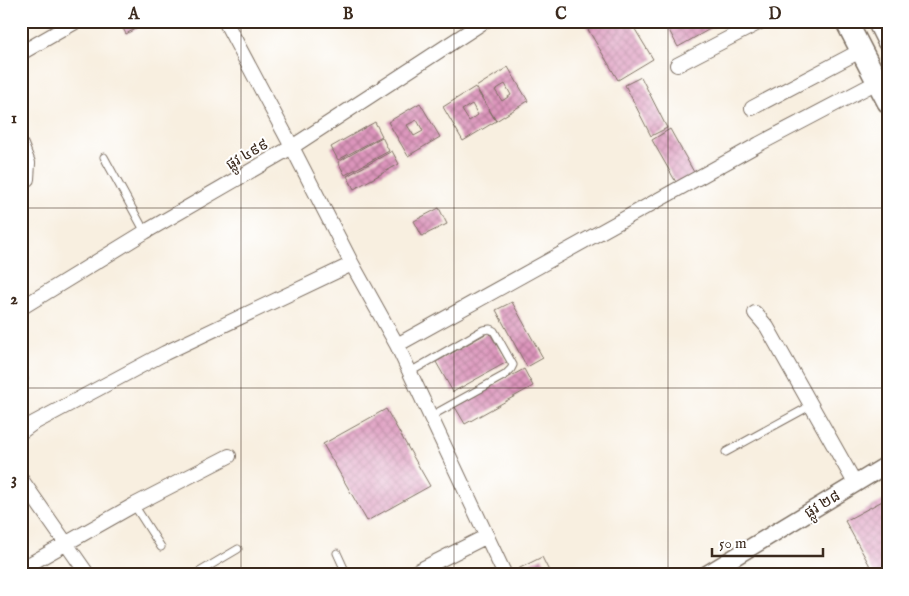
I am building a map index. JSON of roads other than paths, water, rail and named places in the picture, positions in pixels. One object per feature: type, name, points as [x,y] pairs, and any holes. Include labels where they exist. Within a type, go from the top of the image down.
[{"type":"main road","points":[[846,21],[888,102]]},
{"type":"main road","points":[[878,21],[888,41]]},
{"type":"street","points":[[21,53],[77,21]]},
{"type":"street","points":[[225,21],[352,264],[397,345],[505,575]]},
{"type":"street","name":"ផ្លូវ ៤៩៩","points":[[21,308],[145,232],[292,147],[485,21]]},
{"type":"street","points":[[677,66],[762,21]]},
{"type":"street","points":[[752,108],[862,50]]},
{"type":"street","points":[[397,345],[759,144],[877,82]]},
{"type":"street","points":[[21,145],[28,163],[28,179]]},
{"type":"street","points":[[21,432],[32,424],[164,353],[352,264]]},
{"type":"street","points":[[755,313],[767,327],[855,484]]},
{"type":"street","points":[[21,569],[134,505],[229,456]]},
{"type":"street","name":"ផ្លូវ ២៨","points":[[705,575],[888,464]]},
{"type":"street","points":[[21,480],[88,575]]},
{"type":"street","points":[[410,575],[488,536]]},
{"type":"lane","points":[[104,157],[145,232]]},
{"type":"lane","points":[[410,372],[483,330],[490,329],[494,331],[512,365],[512,369],[505,375],[431,416]]},
{"type":"lane","points":[[726,452],[812,405]]},
{"type":"lane","points":[[134,505],[161,547]]},
{"type":"lane","points":[[194,575],[238,549]]},
{"type":"lane","points":[[336,553],[347,575]]}]
